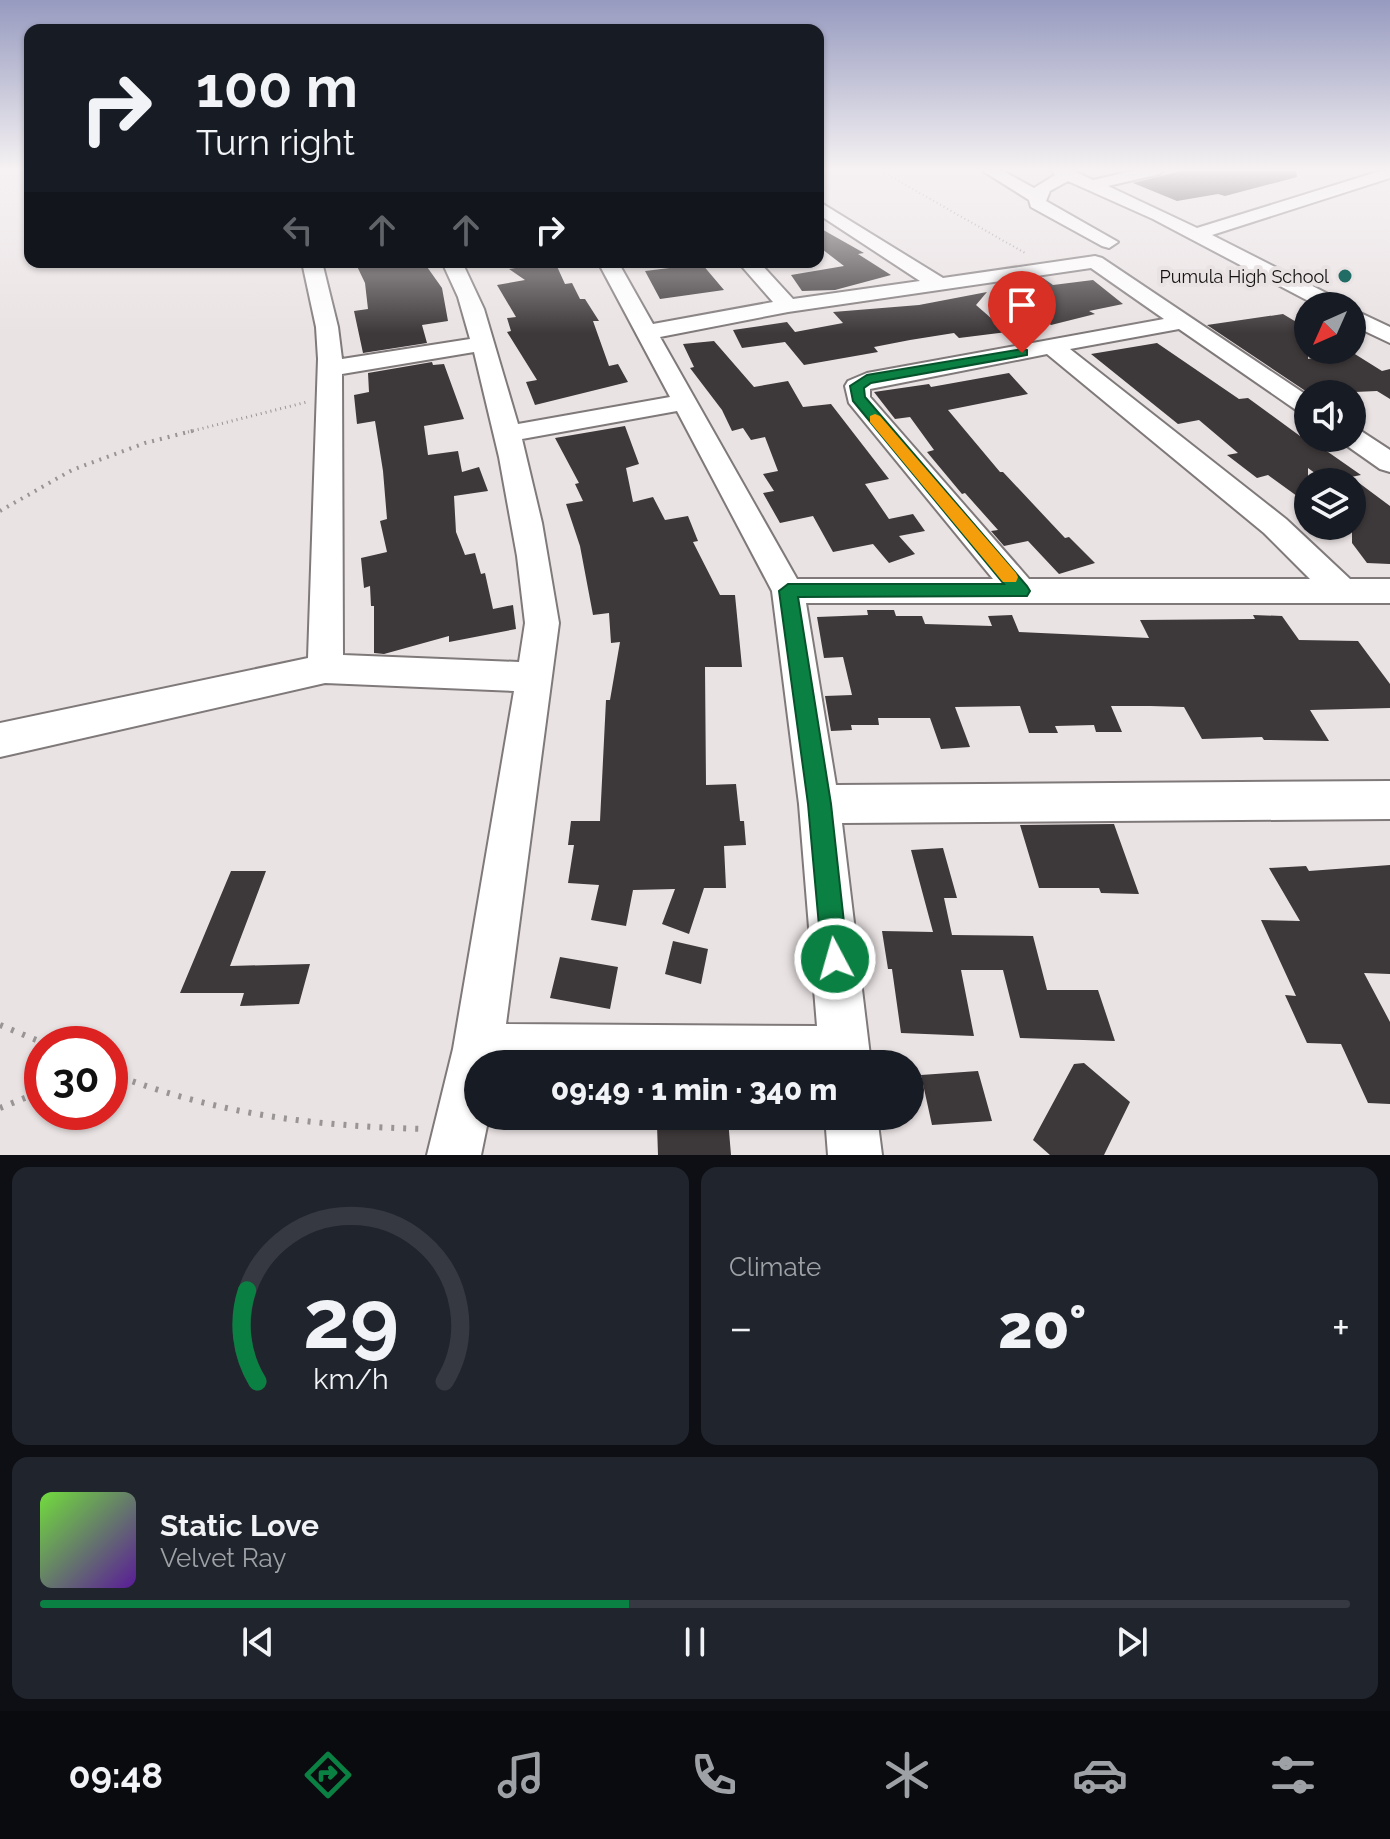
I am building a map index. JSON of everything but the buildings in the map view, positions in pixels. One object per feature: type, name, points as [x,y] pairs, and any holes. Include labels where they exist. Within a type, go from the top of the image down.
[{"type":"street","points":[[847,225],[939,284]]},
{"type":"street","points":[[1094,225],[1120,235]]},
{"type":"street","points":[[649,332],[788,306],[1095,262],[1120,235],[1140,225]]},
{"type":"street","points":[[1178,225],[1307,292]]},
{"type":"street","points":[[1196,234],[1224,225]]},
{"type":"street","points":[[1095,262],[1294,398]]},
{"type":"street","points":[[313,268],[326,320],[330,380],[325,669]]},
{"type":"street","points":[[456,268],[466,284],[509,433],[537,574],[542,623],[478,1049],[456,1142]]},
{"type":"street","points":[[612,268],[788,591],[819,804],[844,1050]]},
{"type":"street","points":[[753,268],[788,306]]},
{"type":"street","points":[[1021,591],[858,398],[857,386],[867,380],[1182,322]]},
{"type":"street","points":[[1366,323],[1390,336]]},
{"type":"street","points":[[330,380],[483,344]]},
{"type":"street","points":[[1053,347],[1275,526],[1342,591]]},
{"type":"street","points":[[509,433],[686,402]]},
{"type":"street","points":[[1366,447],[1390,463]]},
{"type":"street","points":[[788,591],[1390,591]]},
{"type":"street","points":[[0,740],[325,669],[535,677]]},
{"type":"street","points":[[819,804],[1390,800]]},
{"type":"street","points":[[478,1049],[519,1050]]},
{"type":"street","points":[[852,1130],[855,1155]]},
{"type":"path","points":[[976,225],[1052,268]]},
{"type":"path","points":[[0,511],[72,470],[145,443],[304,403],[330,380]]},
{"type":"path","points":[[0,1025],[24,1035]]},
{"type":"path","points":[[128,1080],[171,1096],[243,1114],[381,1129],[456,1142]]},
{"type":"path","points":[[0,1108],[24,1098]]},
{"type":"slow traffic","points":[[875,419],[1009,577]]},
{"type":"place","name":"Pumula High School","points":[[1345,276]]},
{"type":"route","points":[[835,959],[819,804],[788,591],[1021,591],[858,398],[857,386],[867,380],[1022,353]]}]
